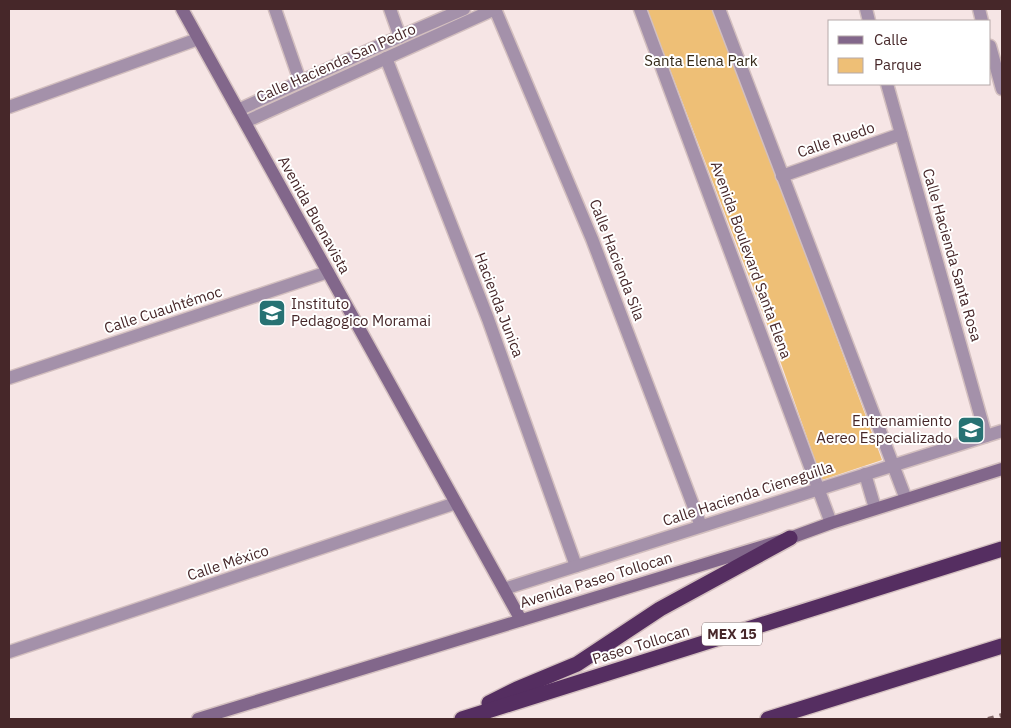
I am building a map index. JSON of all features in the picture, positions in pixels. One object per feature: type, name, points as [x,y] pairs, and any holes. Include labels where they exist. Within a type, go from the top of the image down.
[{"type":"highway","points":[[464,719],[518,689],[577,664],[660,609],[790,538]]},
{"type":"highway","name":"Paseo Tollocan","points":[[464,719],[1002,549]]},
{"type":"highway","points":[[768,719],[1002,646]]},
{"type":"main road","name":"Avenida Buenavista","points":[[182,9],[521,620]]},
{"type":"main road","name":"Avenida Paseo Tollocan","points":[[198,719],[790,538],[875,508],[1002,468]]},
{"type":"street","points":[[275,9],[300,81]]},
{"type":"street","points":[[390,9],[400,37]]},
{"type":"street","name":"Calle Hacienda San Pedro","points":[[245,122],[386,58],[447,23],[464,9]]},
{"type":"street","name":"Calle Hacienda San Pedro","points":[[238,110],[400,37],[495,9]]},
{"type":"street","name":"Calle Hacienda Sila","points":[[495,9],[592,239],[701,526]]},
{"type":"street","name":"Avenida Boulevard Santa Elena","points":[[640,9],[831,523]]},
{"type":"street","points":[[719,9],[906,499]]},
{"type":"street","points":[[9,107],[198,39]]},
{"type":"street","points":[[991,50],[1002,90]]},
{"type":"street","name":"Hacienda Junica","points":[[386,58],[488,320],[576,566]]},
{"type":"street","name":"Calle Hacienda Santa Rosa","points":[[887,85],[986,436]]},
{"type":"street","name":"Calle Ruedo","points":[[782,176],[901,134]]},
{"type":"street","name":"Calle Cuauhtémoc","points":[[9,378],[328,272]]},
{"type":"street","name":"Calle Hacienda Cieneguilla","points":[[504,589],[1002,431]]},
{"type":"street","points":[[865,474],[875,508]]},
{"type":"street","name":"Calle México","points":[[9,652],[456,503]]},
{"type":"green space","name":"Santa Elena Park","points":[[647,9],[715,9],[882,460],[822,480],[770,332]]},
{"type":"railway","points":[[988,719],[1002,715]]},
{"type":"place","name":"Instituto Pedagogico Moramai","points":[[272,313]]},
{"type":"place","name":"Entrenamiento Aereo Especializado","points":[[971,430]]}]
